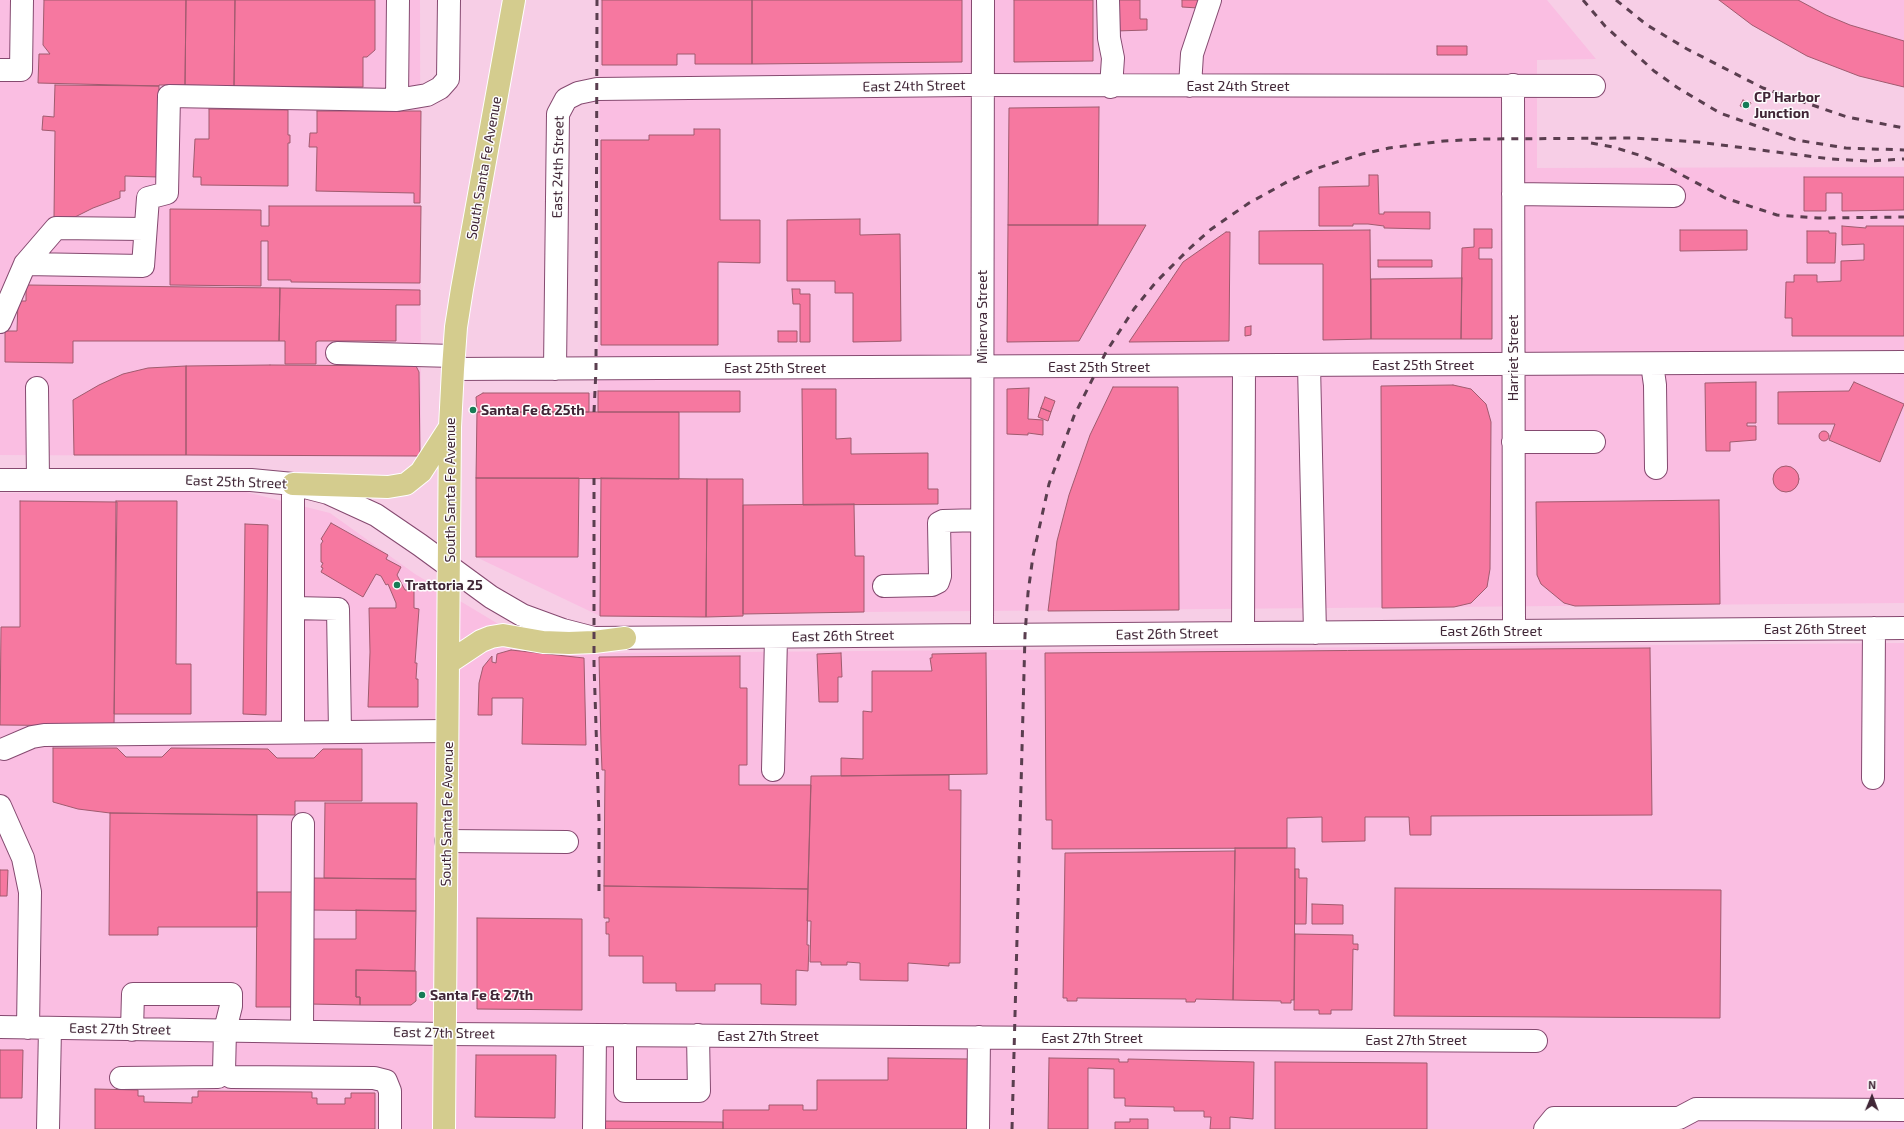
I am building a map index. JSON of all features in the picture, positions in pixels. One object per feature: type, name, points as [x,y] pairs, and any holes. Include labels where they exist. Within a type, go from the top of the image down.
[{"type":"main road","name":"South Santa Fe Avenue","points":[[444,1129],[450,427],[453,363],[464,281],[514,0]]},
{"type":"main road","points":[[293,484],[388,487],[406,484],[421,472],[450,427]]},
{"type":"main road","points":[[448,663],[481,640],[503,635],[543,642],[569,643],[594,642],[625,638]]},
{"type":"street","points":[[0,70],[21,70],[22,0]]},
{"type":"street","points":[[397,100],[398,0]]},
{"type":"street","points":[[26,264],[142,266],[144,229],[148,198],[167,193],[169,96],[397,100],[427,96],[440,88],[448,79],[448,0]]},
{"type":"street","name":"Minerva Street","points":[[982,635],[983,0]]},
{"type":"street","points":[[1108,0],[1109,38],[1113,58],[1111,87]]},
{"type":"street","points":[[1190,86],[1192,54],[1210,0]]},
{"type":"street","name":"East 24th Street","points":[[555,369],[558,114],[566,99],[578,93],[597,89],[983,85],[1111,87],[1594,86]]},
{"type":"street","name":"Harriet Street","points":[[1513,86],[1514,631]]},
{"type":"street","points":[[1513,194],[1674,196]]},
{"type":"street","points":[[0,322],[26,264],[56,228],[144,229]]},
{"type":"street","name":"East 25th Street","points":[[337,353],[453,363],[555,369],[1904,362]]},
{"type":"street","points":[[1652,364],[1655,385],[1656,468]]},
{"type":"street","points":[[1309,365],[1315,633]]},
{"type":"street","points":[[1244,366],[1244,633]]},
{"type":"street","points":[[37,388],[38,480]]},
{"type":"street","points":[[1513,442],[1594,442]]},
{"type":"street","name":"East 25th Street","points":[[0,480],[251,480],[293,484],[328,493],[376,515],[449,567]]},
{"type":"street","points":[[293,484],[293,732]]},
{"type":"street","points":[[884,586],[932,585],[938,582],[940,576],[939,523],[943,521],[982,520]]},
{"type":"street","name":"East 26th Street","points":[[449,567],[491,597],[522,615],[563,630],[594,638],[1904,628]]},
{"type":"street","points":[[294,608],[338,608],[340,732]]},
{"type":"street","points":[[1873,778],[1874,628]]},
{"type":"street","points":[[773,770],[776,637]]},
{"type":"street","points":[[4,749],[32,737],[44,736],[447,731]]},
{"type":"street","points":[[0,806],[23,858],[30,892],[28,1028]]},
{"type":"street","points":[[302,1031],[303,824]]},
{"type":"street","points":[[446,841],[566,842]]},
{"type":"street","points":[[132,1030],[133,994],[231,994],[231,1006],[224,1030],[224,1072]]},
{"type":"street","name":"East 27th Street","points":[[0,1027],[444,1034],[1536,1041]]},
{"type":"street","points":[[48,1129],[50,1028]]},
{"type":"street","points":[[594,1129],[595,1035]]},
{"type":"street","points":[[625,1035],[625,1091],[699,1091],[698,1035]]},
{"type":"street","points":[[978,1129],[979,1037]]},
{"type":"street","points":[[121,1078],[218,1077],[224,1072]]},
{"type":"street","points":[[224,1072],[231,1076],[374,1078],[386,1081],[390,1092],[390,1129]]},
{"type":"street","points":[[1545,1129],[1554,1118],[1679,1118],[1696,1109],[1904,1110]]},
{"type":"shaded area","points":[[0,0],[420,0],[421,457],[0,455]]},
{"type":"shaded area","points":[[600,0],[1547,0],[1596,59],[1537,60],[1537,168],[1904,167],[1904,603],[864,612],[743,614],[743,616],[600,616],[476,557],[476,397],[483,393],[589,393],[598,391]]},
{"type":"shaded area","points":[[1719,0],[1904,0],[1904,87],[1859,76],[1807,56],[1752,25]]},
{"type":"shaded area","points":[[246,492],[330,513],[415,574],[515,634],[606,653],[1904,643],[1904,1129],[0,1129],[0,493]]},
{"type":"building","points":[[44,0],[186,0],[185,85],[159,86],[38,83],[39,54],[50,54],[43,45]]},
{"type":"building","points":[[186,0],[235,0],[234,86],[185,85]]},
{"type":"building","points":[[235,0],[375,0],[375,50],[367,57],[363,57],[363,87],[234,86]]},
{"type":"building","points":[[602,0],[752,0],[752,64],[695,64],[695,54],[677,54],[677,65],[602,65]]},
{"type":"building","points":[[752,0],[962,0],[962,62],[752,64]]},
{"type":"building","points":[[1014,0],[1093,0],[1093,61],[1014,62]]},
{"type":"building","points":[[1116,0],[1140,0],[1140,19],[1147,19],[1147,30],[1116,31]]},
{"type":"building","points":[[1182,0],[1198,0],[1198,8],[1182,7]]},
{"type":"building","points":[[1719,0],[1798,0],[1826,15],[1850,25],[1904,41],[1904,87],[1859,76],[1807,56],[1752,25]]},
{"type":"building","points":[[1437,46],[1467,46],[1467,55],[1437,55]]},
{"type":"building","points":[[55,85],[159,86],[158,177],[125,176],[125,191],[120,191],[120,198],[93,208],[75,217],[54,217],[55,131],[42,130],[43,116],[54,117]]},
{"type":"building","name":"CP Harbor Junction","points":[[1743,100],[1751,103],[1748,109],[1740,106]]},
{"type":"building","points":[[1099,107],[1098,225],[1008,225],[1009,108]]},
{"type":"building","points":[[209,109],[288,110],[288,135],[290,135],[290,143],[288,143],[288,186],[201,185],[201,177],[193,177],[195,139],[209,139]]},
{"type":"building","points":[[317,111],[421,111],[420,203],[414,203],[414,193],[316,191],[317,147],[309,147],[310,133],[317,133]]},
{"type":"building","points":[[694,129],[720,129],[720,220],[760,220],[760,263],[718,262],[718,345],[601,345],[601,140],[649,140],[649,135],[694,135]]},
{"type":"building","points":[[1369,175],[1378,175],[1379,214],[1384,214],[1384,212],[1430,212],[1430,229],[1384,228],[1384,226],[1368,224],[1353,224],[1353,226],[1319,226],[1319,187],[1369,186]]},
{"type":"building","points":[[1804,177],[1904,177],[1904,210],[1842,211],[1842,193],[1826,193],[1826,211],[1804,211]]},
{"type":"building","points":[[269,206],[421,206],[420,283],[291,282],[291,280],[268,280],[268,241],[261,241],[261,286],[170,285],[170,209],[261,210],[261,226],[269,226]]},
{"type":"building","points":[[860,219],[860,235],[900,234],[901,341],[853,342],[853,293],[835,293],[835,281],[787,281],[787,220]]},
{"type":"building","points":[[1008,225],[1146,225],[1079,341],[1007,342]]},
{"type":"building","points":[[1842,226],[1866,228],[1866,226],[1904,226],[1904,336],[1792,336],[1792,318],[1785,318],[1786,282],[1794,282],[1794,275],[1817,275],[1817,282],[1841,281],[1841,261],[1864,260],[1864,244],[1842,245]]},
{"type":"building","points":[[1474,229],[1492,229],[1492,248],[1479,248],[1479,259],[1492,259],[1492,339],[1461,339],[1462,248],[1474,247]]},
{"type":"building","points":[[1370,230],[1371,339],[1323,340],[1323,264],[1259,264],[1259,231]]},
{"type":"building","points":[[1680,230],[1747,230],[1747,250],[1680,251]]},
{"type":"building","points":[[1807,231],[1829,231],[1829,233],[1836,233],[1835,263],[1807,263]]},
{"type":"building","points":[[1226,232],[1230,232],[1229,341],[1129,342],[1183,262]]},
{"type":"building","points":[[1378,260],[1432,260],[1432,267],[1378,267]]},
{"type":"building","points":[[1462,278],[1461,339],[1371,339],[1371,279]]},
{"type":"building","points":[[26,285],[280,288],[279,341],[73,341],[73,363],[5,362],[5,331],[17,331],[18,301],[26,301]]},
{"type":"building","points":[[280,288],[420,290],[420,305],[396,305],[396,341],[318,341],[316,342],[316,364],[285,364],[285,341],[279,341]]},
{"type":"building","points":[[792,289],[800,289],[800,294],[810,294],[810,342],[800,342],[800,304],[793,304]]},
{"type":"building","points":[[1251,326],[1251,335],[1245,336],[1245,327]]},
{"type":"building","points":[[778,331],[797,331],[797,342],[778,342]]},
{"type":"building","points":[[186,366],[416,366],[419,372],[420,456],[186,455]]},
{"type":"building","points":[[186,366],[186,455],[74,455],[73,400],[99,385],[123,374],[148,368]]},
{"type":"building","points":[[1756,382],[1756,423],[1747,423],[1747,426],[1756,426],[1756,440],[1730,442],[1730,451],[1706,451],[1705,383]]},
{"type":"building","points":[[1854,382],[1904,404],[1880,462],[1829,440],[1835,424],[1778,424],[1778,392],[1849,391]]},
{"type":"building","points":[[1453,385],[1471,389],[1486,404],[1491,422],[1490,569],[1487,587],[1471,603],[1454,607],[1382,608],[1381,386]]},
{"type":"building","points":[[1113,387],[1178,387],[1179,610],[1048,611],[1057,541],[1069,495],[1090,435]]},
{"type":"building","points":[[1029,388],[1028,419],[1043,420],[1043,435],[1028,433],[1028,435],[1007,434],[1007,389]]},
{"type":"building","points":[[802,389],[836,389],[836,439],[851,438],[851,454],[928,453],[928,489],[938,489],[938,504],[803,505]]},
{"type":"building","points":[[598,391],[740,391],[740,412],[598,412]]},
{"type":"building","points":[[483,393],[589,393],[589,412],[477,412],[476,397]]},
{"type":"building","points":[[1045,397],[1055,401],[1051,412],[1041,408]]},
{"type":"building","points":[[1041,408],[1051,412],[1048,421],[1038,417]]},
{"type":"building","points":[[477,412],[679,412],[679,479],[476,478]]},
{"type":"building","points":[[1822,431],[1826,431],[1828,432],[1828,440],[1822,441],[1819,438],[1819,434]]},
{"type":"building","points":[[1786,466],[1795,470],[1799,479],[1795,488],[1786,492],[1777,488],[1773,479],[1777,470]]},
{"type":"building","points":[[476,478],[579,478],[578,557],[476,557]]},
{"type":"building","points":[[601,478],[707,479],[706,617],[600,616]]},
{"type":"building","points":[[707,479],[743,479],[743,616],[706,617]]},
{"type":"building","points":[[1719,500],[1720,604],[1575,606],[1564,603],[1541,584],[1537,575],[1536,502]]},
{"type":"building","points":[[20,501],[117,502],[114,726],[0,725],[1,627],[20,627]]},
{"type":"building","points":[[116,501],[177,501],[176,664],[191,664],[191,714],[114,714]]},
{"type":"building","points":[[854,504],[855,556],[864,556],[864,612],[743,614],[743,505]]},
{"type":"building","points":[[331,523],[388,555],[386,559],[401,567],[397,575],[405,590],[414,590],[414,608],[419,609],[415,663],[417,663],[416,679],[418,679],[418,707],[368,707],[370,652],[369,608],[396,608],[396,603],[388,584],[386,585],[381,576],[376,574],[363,597],[321,572],[323,563],[321,562],[321,544],[323,541],[321,539]]},
{"type":"building","points":[[245,524],[268,525],[266,715],[243,714]]},
{"type":"building","points":[[1650,648],[1652,815],[1431,816],[1431,835],[1410,835],[1409,817],[1365,817],[1365,841],[1322,842],[1322,817],[1287,818],[1287,848],[1052,849],[1052,820],[1046,820],[1045,653]]},
{"type":"building","points":[[511,650],[584,658],[586,745],[522,744],[523,698],[492,698],[492,715],[478,715],[479,683],[483,667],[492,656],[492,662],[496,663],[497,654]]},
{"type":"building","points":[[841,653],[842,677],[838,677],[838,702],[819,702],[817,654]]},
{"type":"building","points":[[986,653],[987,774],[841,776],[841,758],[863,759],[863,711],[872,712],[872,671],[932,671],[930,658],[932,658],[932,654]]},
{"type":"building","points":[[740,656],[740,688],[747,688],[747,765],[739,765],[739,785],[811,785],[808,889],[604,886],[605,770],[602,770],[599,657]]},
{"type":"building","points":[[53,748],[117,748],[126,757],[162,757],[171,748],[268,749],[277,758],[314,758],[323,749],[362,749],[362,801],[295,801],[295,815],[110,813],[78,809],[53,802]]},
{"type":"building","points":[[949,775],[949,790],[961,790],[960,963],[949,963],[949,966],[908,963],[908,981],[860,980],[860,963],[847,962],[847,965],[821,965],[821,962],[810,962],[811,921],[807,921],[811,776]]},
{"type":"building","points":[[325,803],[417,803],[416,879],[324,878]]},
{"type":"building","points":[[110,813],[257,815],[257,927],[158,927],[158,935],[109,935]]},
{"type":"building","points":[[1235,848],[1295,848],[1294,1000],[1291,1000],[1291,1003],[1281,1003],[1281,1001],[1233,1000]]},
{"type":"building","points":[[1235,851],[1233,1000],[1196,999],[1195,1002],[1186,1002],[1186,999],[1077,998],[1077,1001],[1067,1001],[1067,998],[1063,998],[1065,853]]},
{"type":"building","points":[[1295,869],[1299,869],[1299,878],[1307,878],[1306,924],[1295,924]]},
{"type":"building","points":[[0,870],[8,870],[7,896],[0,896]]},
{"type":"building","points":[[310,878],[416,879],[416,911],[310,910]]},
{"type":"building","points":[[604,886],[808,889],[808,971],[796,970],[796,1005],[761,1004],[761,984],[715,984],[715,991],[676,991],[676,983],[643,983],[643,956],[609,956],[609,934],[606,934],[606,922],[609,922],[609,918],[604,918]]},
{"type":"building","points":[[1395,888],[1721,890],[1720,1018],[1394,1016]]},
{"type":"building","points":[[257,892],[295,892],[294,1007],[256,1007]]},
{"type":"building","points":[[1312,904],[1343,905],[1343,924],[1312,924]]},
{"type":"building","points":[[356,910],[416,911],[415,971],[356,970],[356,997],[360,997],[360,1005],[309,1004],[310,939],[356,939]]},
{"type":"building","points":[[477,918],[582,919],[582,1010],[477,1009]]},
{"type":"building","points":[[1295,934],[1353,935],[1353,944],[1358,944],[1358,950],[1353,949],[1352,1010],[1331,1010],[1331,1014],[1319,1014],[1319,1010],[1294,1010]]},
{"type":"building","points":[[356,970],[416,971],[416,1001],[411,1005],[360,1005],[360,997],[356,997]]},
{"type":"building","points":[[0,1050],[23,1050],[22,1098],[0,1098]]},
{"type":"building","points":[[476,1055],[556,1055],[555,1118],[475,1117]]},
{"type":"building","points":[[888,1058],[969,1059],[968,1129],[723,1129],[723,1110],[769,1110],[769,1105],[803,1105],[803,1110],[817,1110],[817,1080],[888,1080]]},
{"type":"building","points":[[1049,1058],[1119,1059],[1119,1062],[1128,1062],[1128,1059],[1254,1062],[1253,1119],[1230,1117],[1230,1129],[1210,1129],[1211,1117],[1204,1117],[1204,1111],[1174,1111],[1174,1107],[1125,1106],[1125,1098],[1114,1098],[1114,1069],[1088,1068],[1088,1129],[1048,1129]]},
{"type":"building","points":[[1275,1062],[1427,1063],[1427,1129],[1275,1129]]},
{"type":"building","points":[[95,1089],[138,1090],[138,1096],[144,1096],[144,1102],[192,1103],[192,1097],[198,1097],[198,1091],[312,1092],[312,1098],[317,1098],[317,1104],[345,1104],[345,1098],[351,1098],[351,1093],[375,1093],[375,1129],[95,1129]]},
{"type":"building","points":[[1130,1119],[1148,1119],[1148,1129],[1115,1129],[1115,1122],[1130,1122]]},
{"type":"building","points":[[601,1121],[723,1122],[723,1129],[601,1129]]},
{"type":"railway","points":[[594,412],[596,369],[597,0]]},
{"type":"railway","points":[[1583,0],[1605,26],[1654,71],[1678,88],[1720,113],[1796,140],[1846,148],[1904,150]]},
{"type":"railway","points":[[1616,0],[1647,25],[1687,49],[1763,88],[1847,117],[1904,128]]},
{"type":"railway","points":[[1012,1129],[1025,635],[1028,593],[1033,556],[1049,484],[1074,416],[1106,352],[1134,309],[1156,282],[1210,230],[1249,203],[1287,182],[1318,168],[1362,154],[1389,148],[1444,141],[1485,139],[1633,138],[1698,142],[1831,159],[1868,161],[1904,159]]},
{"type":"railway","points":[[1591,143],[1613,147],[1642,156],[1665,166],[1725,198],[1777,215],[1818,218],[1904,217]]},
{"type":"railway","points":[[594,478],[594,664],[599,819],[599,898]]},
{"type":"place","name":"CP Harbor Junction","points":[[1746,105]]},
{"type":"place","name":"Santa Fe & 25th","points":[[473,410]]},
{"type":"place","name":"Trattoria 25","points":[[397,585]]},
{"type":"place","name":"Santa Fe & 27th","points":[[422,995]]}]
